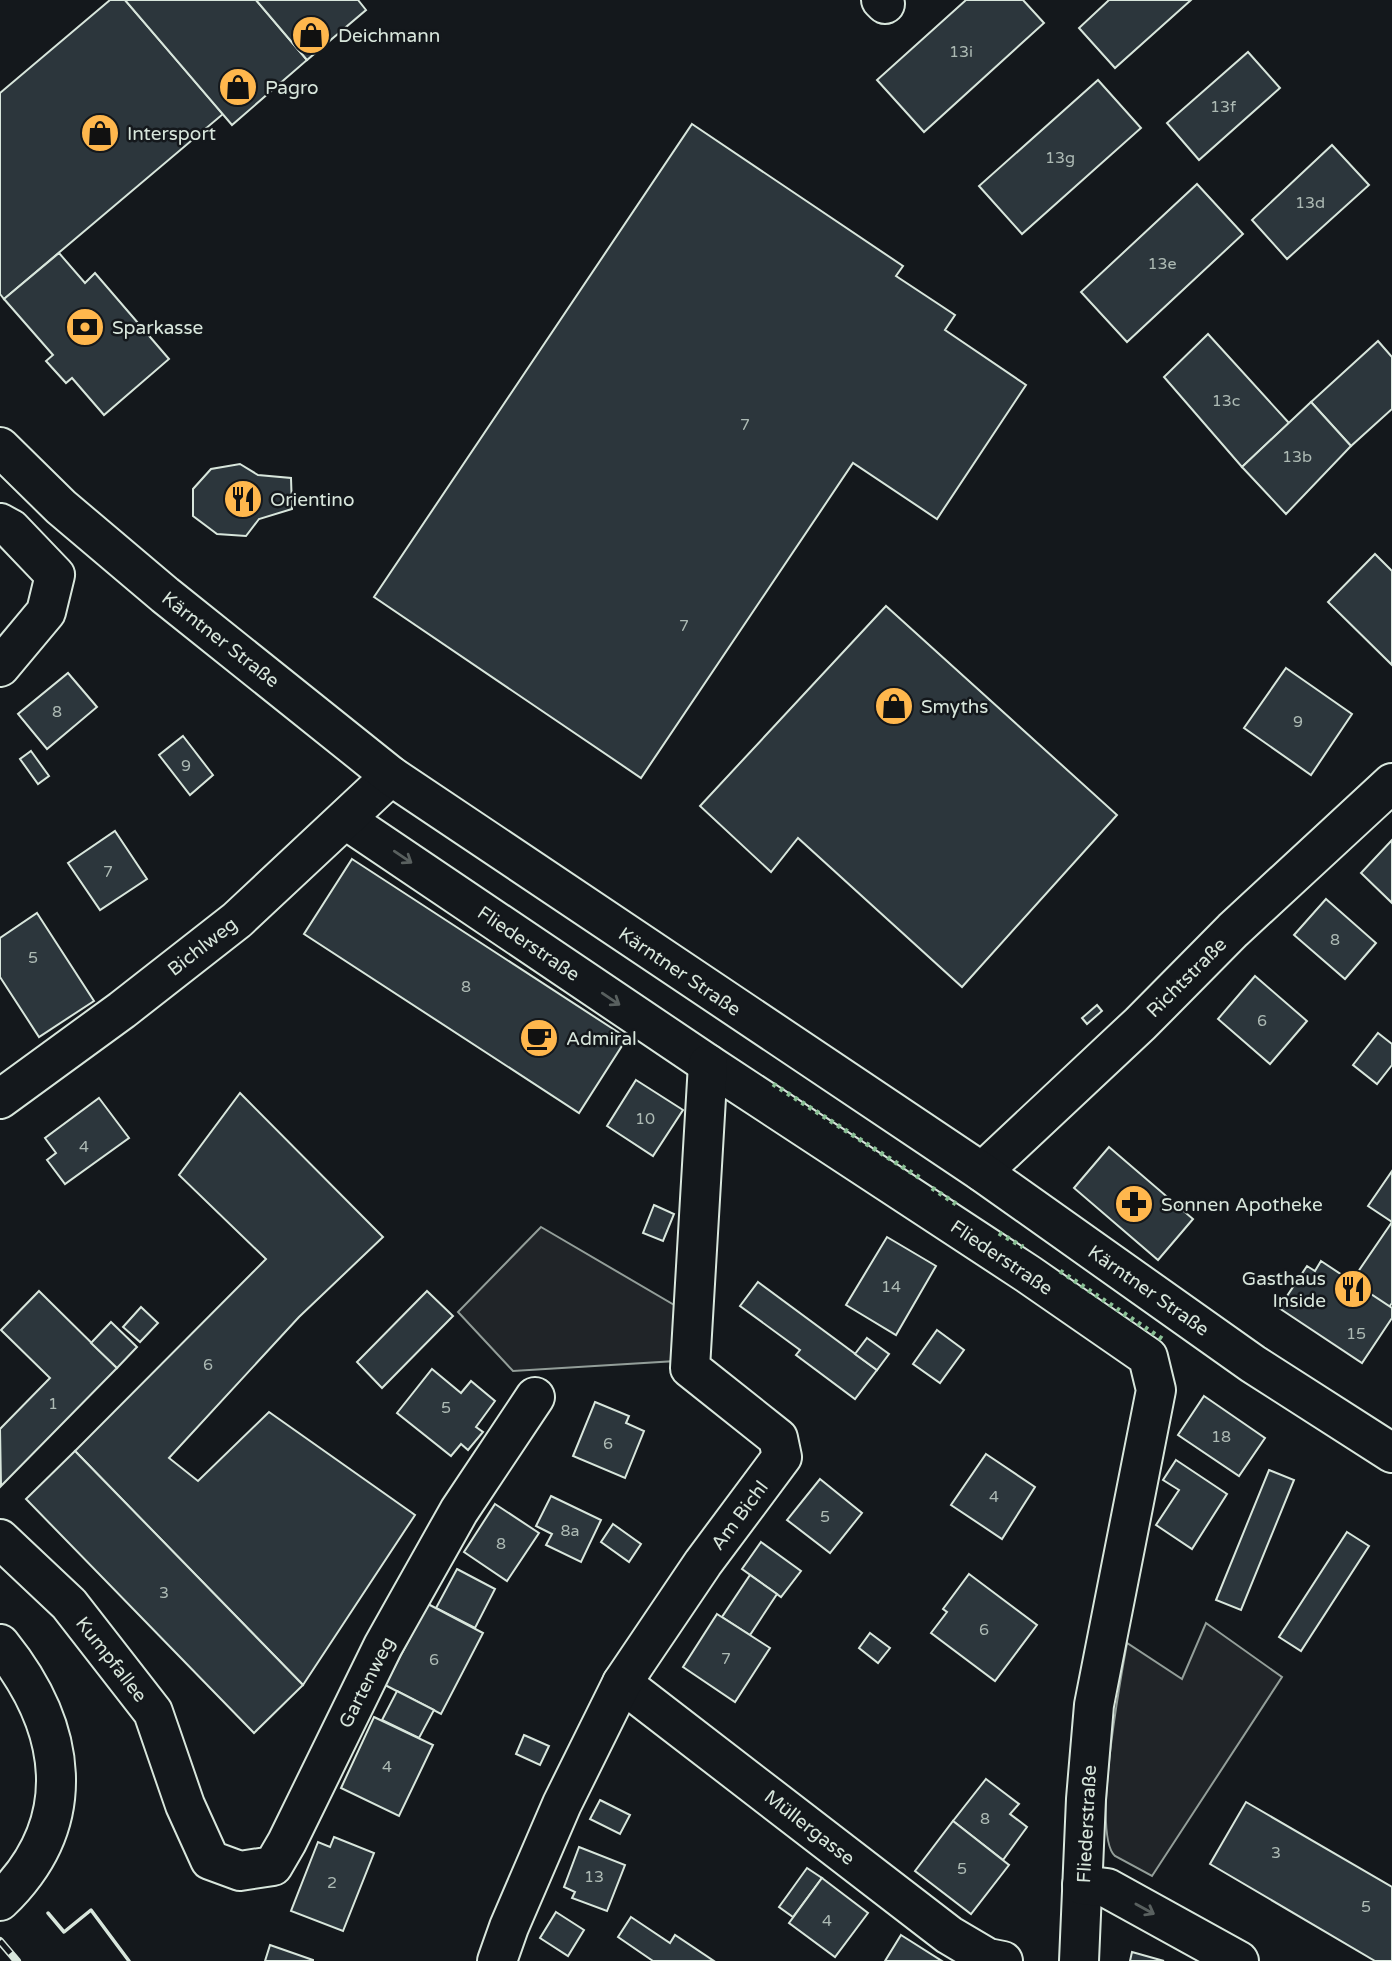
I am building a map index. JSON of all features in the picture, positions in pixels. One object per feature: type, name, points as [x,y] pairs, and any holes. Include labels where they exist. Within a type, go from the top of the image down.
[{"type":"street","name":"Kärntner Straße","points":[[0,447],[61,507],[165,595],[391,776],[982,1172],[1253,1364],[1392,1453]]},
{"type":"street","points":[[0,523],[11,529],[55,575],[46,612],[0,667]]},
{"type":"street","name":"Bichlweg","points":[[0,1100],[122,1010],[237,920],[391,776]]},
{"type":"street","name":"Richtstraße","points":[[982,1172],[1140,1024],[1233,930],[1392,783]]},
{"type":"street","name":"Fliederstraße","points":[[346,820],[708,1064],[1028,1274],[1148,1357],[1156,1390],[1094,1705],[1086,1799],[1079,1961]]},
{"type":"street","name":"Am Bichl","points":[[497,1961],[562,1804],[622,1683],[704,1563],[782,1457],[778,1438],[690,1368],[708,1064]]},
{"type":"street","name":"Gartenweg","points":[[185,1805],[209,1860],[240,1871],[273,1866],[383,1646],[459,1511],[535,1397]]},
{"type":"street","name":"Kumpfallee","points":[[0,1539],[69,1604],[153,1712],[185,1805]]},
{"type":"street","points":[[0,1644],[36,1697],[46,1722],[57,1770],[56,1795],[49,1828],[26,1874],[8,1894]]},
{"type":"street","name":"Müllergasse","points":[[622,1683],[949,1935],[988,1958],[1003,1961]]},
{"type":"street","points":[[1083,1885],[1107,1888],[1239,1961]]},
{"type":"shaded area","points":[[541,1227],[681,1309],[676,1361],[513,1371],[458,1312]]},
{"type":"shaded area","points":[[1206,1623],[1282,1677],[1152,1876],[1115,1856],[1108,1842],[1106,1818],[1110,1754],[1127,1643],[1182,1679]]},
{"type":"building","name":"Intersport","points":[[110,0],[125,0],[223,114],[4,299],[0,294],[0,93]]},
{"type":"building","name":"Pagro","points":[[125,0],[256,0],[307,60],[232,125]]},
{"type":"building","name":"Deichmann","points":[[256,0],[358,0],[366,10],[307,60]]},
{"type":"building","points":[[966,0],[1023,0],[1044,23],[924,132],[877,80]]},
{"type":"building","points":[[1109,0],[1191,0],[1115,68],[1079,28]]},
{"type":"building","points":[[1248,52],[1280,88],[1199,160],[1167,123]]},
{"type":"building","points":[[1098,80],[1141,128],[1022,234],[979,186]]},
{"type":"building","points":[[692,124],[903,266],[896,276],[955,315],[945,330],[1026,385],[937,519],[853,463],[641,778],[374,597]]},
{"type":"building","points":[[1332,145],[1369,185],[1287,259],[1252,220]]},
{"type":"building","points":[[1197,184],[1243,234],[1127,342],[1081,292]]},
{"type":"building","name":"Sparkasse","points":[[59,253],[85,283],[95,273],[169,359],[104,415],[72,378],[66,383],[46,361],[53,355],[4,299]]},
{"type":"building","points":[[1208,334],[1289,423],[1242,467],[1164,377]]},
{"type":"building","points":[[1378,341],[1392,357],[1392,409],[1351,446],[1311,402]]},
{"type":"building","points":[[1311,402],[1351,446],[1286,514],[1242,467]]},
{"type":"building","name":"Orientino","points":[[240,464],[258,475],[291,478],[292,509],[259,519],[246,536],[217,534],[193,516],[193,489],[211,469]]},
{"type":"building","points":[[1375,554],[1392,571],[1392,665],[1328,602]]},
{"type":"building","name":"Smyths","points":[[886,606],[1117,815],[962,987],[798,838],[771,872],[700,806]]},
{"type":"building","points":[[1286,668],[1352,714],[1311,775],[1244,728]]},
{"type":"building","points":[[68,673],[97,707],[47,749],[18,714]]},
{"type":"building","points":[[183,736],[213,775],[190,795],[159,755]]},
{"type":"building","points":[[31,751],[49,776],[38,784],[20,759]]},
{"type":"building","points":[[115,831],[147,879],[100,910],[68,863]]},
{"type":"building","points":[[1392,840],[1392,903],[1361,873]]},
{"type":"building","points":[[352,859],[627,1038],[579,1113],[304,934]]},
{"type":"building","points":[[1326,899],[1376,943],[1345,979],[1294,935]]},
{"type":"building","points":[[37,913],[94,1001],[39,1037],[0,977],[0,938]]},
{"type":"building","points":[[1255,976],[1307,1021],[1270,1064],[1218,1019]]},
{"type":"building","points":[[1097,1005],[1102,1011],[1087,1024],[1082,1018]]},
{"type":"building","points":[[1378,1033],[1392,1044],[1392,1065],[1377,1084],[1353,1065]]},
{"type":"building","points":[[636,1080],[683,1110],[653,1156],[607,1126]]},
{"type":"building","points":[[240,1093],[383,1237],[299,1317],[169,1458],[198,1481],[269,1412],[415,1515],[303,1685],[75,1451],[266,1259],[179,1175]]},
{"type":"building","points":[[99,1098],[129,1138],[65,1184],[47,1160],[56,1153],[45,1138]]},
{"type":"building","name":"Sonnen Apotheke","points":[[1109,1147],[1193,1219],[1158,1260],[1074,1188]]},
{"type":"building","points":[[1392,1171],[1392,1222],[1368,1206]]},
{"type":"building","points":[[654,1205],[674,1214],[663,1241],[643,1233]]},
{"type":"building","points":[[1392,1222],[1392,1303],[1389,1307],[1351,1282]]},
{"type":"building","points":[[887,1237],[936,1266],[896,1335],[846,1305]]},
{"type":"building","points":[[1321,1261],[1392,1308],[1392,1318],[1362,1363],[1279,1308],[1307,1266],[1315,1271]]},
{"type":"building","points":[[758,1282],[877,1370],[855,1399],[796,1355],[800,1350],[740,1306]]},
{"type":"building","points":[[39,1291],[117,1368],[1,1486],[0,1429],[50,1378],[1,1330]]},
{"type":"building","points":[[427,1291],[453,1316],[382,1388],[357,1362]]},
{"type":"building","points":[[141,1307],[158,1323],[140,1342],[123,1327]]},
{"type":"building","points":[[111,1322],[137,1347],[117,1368],[91,1343]]},
{"type":"building","points":[[937,1330],[964,1350],[940,1383],[913,1364]]},
{"type":"building","points":[[867,1338],[889,1354],[877,1370],[855,1354]]},
{"type":"building","points":[[432,1369],[461,1393],[471,1381],[495,1401],[476,1427],[483,1432],[468,1450],[461,1444],[451,1456],[397,1413]]},
{"type":"building","points":[[1204,1396],[1265,1438],[1239,1476],[1178,1435]]},
{"type":"building","points":[[595,1402],[629,1416],[626,1423],[644,1431],[625,1478],[573,1456]]},
{"type":"building","points":[[75,1451],[303,1685],[254,1733],[26,1499]]},
{"type":"building","points":[[986,1454],[1035,1487],[1002,1539],[951,1505]]},
{"type":"building","points":[[1176,1460],[1227,1494],[1192,1549],[1156,1525],[1179,1490],[1163,1480]]},
{"type":"building","points":[[1269,1470],[1294,1480],[1241,1610],[1216,1600]]},
{"type":"building","points":[[820,1479],[862,1513],[830,1553],[787,1520]]},
{"type":"building","points":[[551,1496],[601,1520],[581,1562],[546,1545],[552,1534],[536,1526]]},
{"type":"building","points":[[495,1504],[539,1533],[507,1581],[464,1552]]},
{"type":"building","points":[[613,1524],[641,1544],[629,1562],[601,1542]]},
{"type":"building","points":[[1347,1532],[1369,1546],[1301,1651],[1279,1637]]},
{"type":"building","points":[[761,1542],[801,1571],[781,1597],[742,1569]]},
{"type":"building","points":[[457,1569],[495,1589],[475,1628],[436,1608]]},
{"type":"building","points":[[969,1574],[1037,1625],[995,1681],[931,1633],[947,1612],[943,1609]]},
{"type":"building","points":[[750,1575],[777,1594],[750,1635],[722,1617]]},
{"type":"building","points":[[428,1604],[483,1633],[441,1714],[385,1685]]},
{"type":"building","points":[[717,1614],[770,1648],[735,1702],[683,1667]]},
{"type":"building","points":[[870,1633],[890,1648],[878,1663],[859,1648]]},
{"type":"building","points":[[397,1691],[434,1710],[419,1738],[382,1720]]},
{"type":"building","points":[[374,1717],[433,1745],[399,1816],[341,1788]]},
{"type":"building","points":[[524,1735],[549,1746],[540,1765],[516,1754]]},
{"type":"building","points":[[986,1779],[1019,1804],[1010,1814],[1027,1827],[1003,1860],[953,1821]]},
{"type":"building","points":[[600,1800],[630,1815],[620,1834],[590,1819]]},
{"type":"building","points":[[1246,1802],[1392,1887],[1392,1961],[1375,1961],[1210,1864]]},
{"type":"building","points":[[953,1821],[1009,1865],[971,1914],[915,1871]]},
{"type":"building","points":[[334,1837],[374,1853],[343,1931],[291,1911],[318,1842],[330,1847]]},
{"type":"building","points":[[579,1847],[625,1865],[607,1911],[572,1898],[575,1892],[564,1887]]},
{"type":"building","points":[[807,1868],[822,1878],[793,1917],[779,1907]]},
{"type":"building","points":[[822,1878],[868,1913],[835,1957],[789,1923]]},
{"type":"building","points":[[556,1912],[584,1930],[568,1956],[540,1938]]},
{"type":"building","points":[[631,1917],[670,1943],[675,1935],[714,1961],[653,1961],[618,1937]]},
{"type":"building","points":[[901,1935],[942,1961],[885,1961]]},
{"type":"building","points":[[270,1945],[313,1960],[313,1961],[265,1961]]},
{"type":"building","points":[[1132,1952],[1164,1961],[1130,1961]]},
{"type":"railway","points":[[0,1941],[17,1961]]},
{"type":"hedge","points":[[773,1084],[920,1178]]},
{"type":"hedge","points":[[932,1188],[956,1204]]},
{"type":"hedge","points":[[999,1233],[1023,1247]]},
{"type":"hedge","points":[[1060,1271],[1165,1341]]},
{"type":"wall","points":[[48,1913],[64,1932],[91,1910],[129,1961]]},
{"type":"place","name":"Deichmann","points":[[311,35]]},
{"type":"place","name":"Pagro","points":[[238,87]]},
{"type":"place","name":"Intersport","points":[[100,133]]},
{"type":"place","name":"Sparkasse","points":[[85,327]]},
{"type":"place","name":"Orientino","points":[[243,499]]},
{"type":"place","name":"Smyths","points":[[894,706]]},
{"type":"place","name":"Admiral","points":[[539,1038]]},
{"type":"place","name":"Sonnen Apotheke","points":[[1134,1204]]},
{"type":"place","name":"Gasthaus Inside","points":[[1353,1289]]}]
